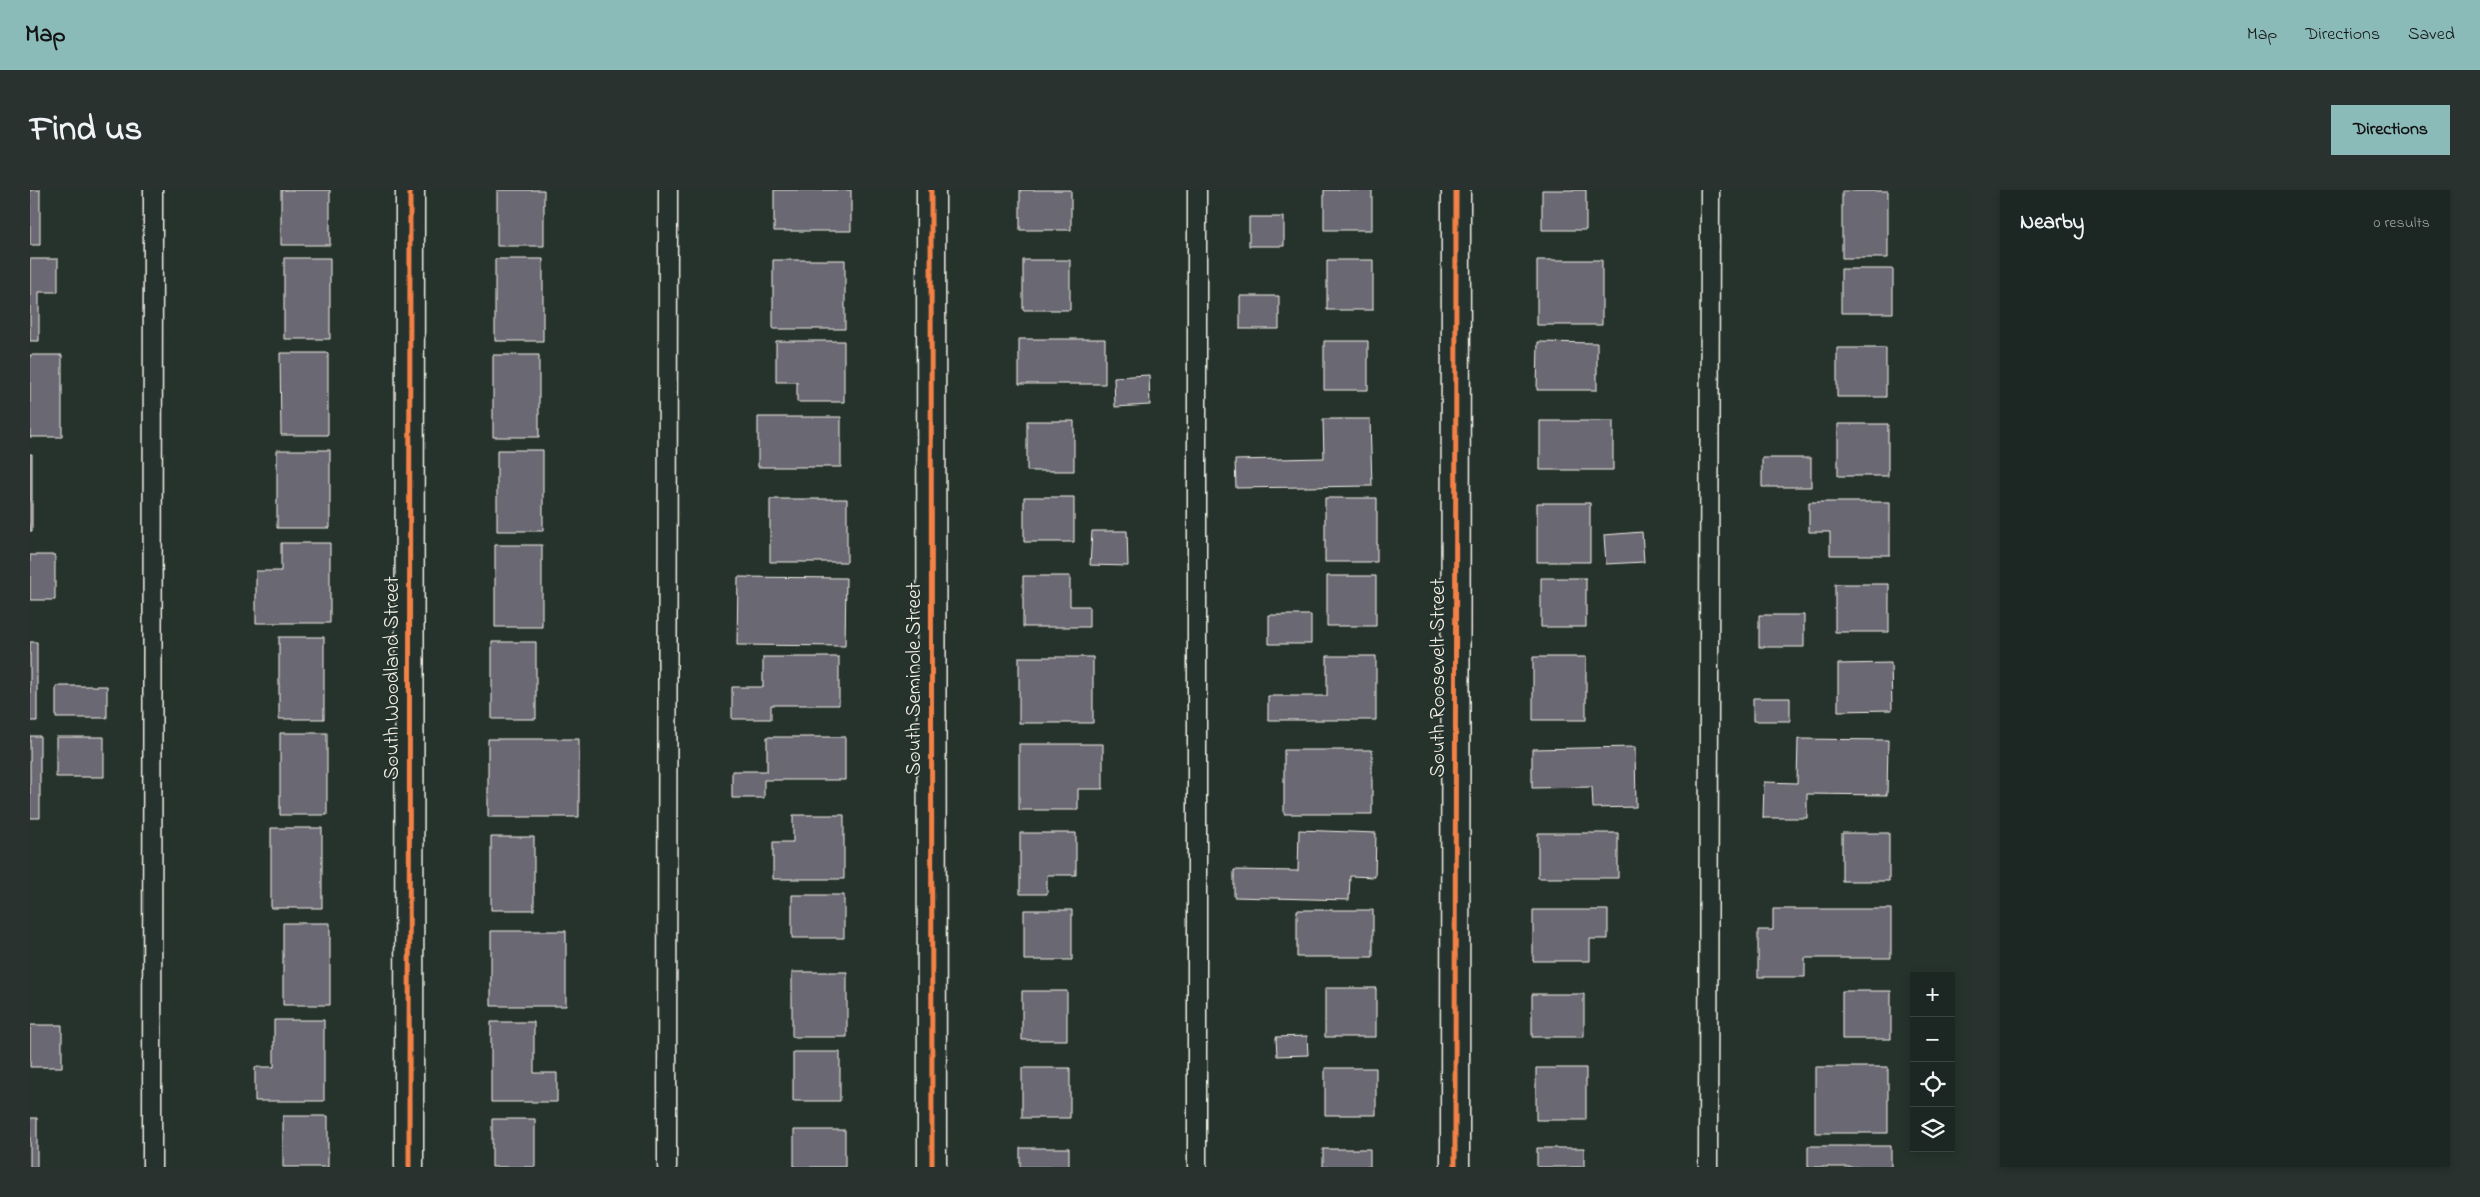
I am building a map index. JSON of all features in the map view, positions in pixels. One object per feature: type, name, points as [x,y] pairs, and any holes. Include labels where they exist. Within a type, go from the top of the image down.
[{"type":"street","name":"South Woodland Street","points":[[409,1167],[410,190]]},
{"type":"street","name":"South Seminole Street","points":[[932,190],[932,1167]]},
{"type":"street","name":"South Roosevelt Street","points":[[1455,1167],[1456,190]]},
{"type":"lane","points":[[152,1167],[153,190]]},
{"type":"lane","points":[[667,1167],[668,190]]},
{"type":"lane","points":[[1197,190],[1197,1167]]},
{"type":"lane","points":[[1708,1167],[1710,190]]},
{"type":"building","points":[[30,190],[40,190],[40,245],[30,245]]},
{"type":"building","points":[[281,190],[330,190],[330,245],[281,245]]},
{"type":"building","points":[[497,190],[544,190],[544,246],[497,246]]},
{"type":"building","points":[[774,190],[851,190],[851,231],[774,231]]},
{"type":"building","points":[[1020,190],[1071,190],[1071,230],[1020,230]]},
{"type":"building","points":[[1324,190],[1372,190],[1372,230],[1324,230]]},
{"type":"building","points":[[1542,190],[1586,190],[1586,230],[1542,230]]},
{"type":"building","points":[[1842,191],[1888,191],[1888,258],[1842,258]]},
{"type":"building","points":[[1249,217],[1284,217],[1284,246],[1249,246]]},
{"type":"building","points":[[284,258],[330,258],[330,339],[284,339]]},
{"type":"building","points":[[30,259],[58,259],[58,292],[39,292],[39,341],[30,341]]},
{"type":"building","points":[[495,259],[543,259],[543,341],[495,341]]},
{"type":"building","points":[[773,260],[845,260],[845,329],[773,329]]},
{"type":"building","points":[[1023,260],[1070,260],[1070,310],[1023,310]]},
{"type":"building","points":[[1327,260],[1373,260],[1373,310],[1327,310]]},
{"type":"building","points":[[1537,260],[1602,260],[1602,325],[1537,325]]},
{"type":"building","points":[[1841,269],[1893,269],[1893,313],[1841,313]]},
{"type":"building","points":[[1240,296],[1279,296],[1279,329],[1240,329]]},
{"type":"building","points":[[1019,339],[1105,339],[1105,384],[1019,384]]},
{"type":"building","points":[[776,341],[844,341],[844,402],[797,402],[797,382],[776,382]]},
{"type":"building","points":[[1324,341],[1368,341],[1368,390],[1324,390]]},
{"type":"building","points":[[1538,342],[1597,343],[1597,390],[1537,390]]},
{"type":"building","points":[[1837,348],[1886,348],[1886,397],[1837,397]]},
{"type":"building","points":[[280,353],[328,353],[328,435],[281,435]]},
{"type":"building","points":[[30,355],[62,355],[62,437],[30,437]]},
{"type":"building","points":[[493,355],[539,355],[539,437],[493,437]]},
{"type":"building","points":[[1149,375],[1150,405],[1115,407],[1114,377]]},
{"type":"building","points":[[758,417],[841,417],[841,467],[758,467]]},
{"type":"building","points":[[1323,419],[1370,419],[1372,486],[1236,488],[1235,460],[1324,458]]},
{"type":"building","points":[[1027,421],[1074,421],[1074,471],[1027,471]]},
{"type":"building","points":[[1540,421],[1613,421],[1613,470],[1540,470]]},
{"type":"building","points":[[1838,424],[1888,424],[1888,476],[1838,476]]},
{"type":"building","points":[[277,450],[330,450],[330,528],[277,528]]},
{"type":"building","points":[[497,450],[543,450],[543,531],[497,531]]},
{"type":"building","points":[[30,454],[32,454],[32,531],[30,531]]},
{"type":"building","points":[[1762,458],[1811,458],[1811,487],[1762,487]]},
{"type":"building","points":[[1024,497],[1074,497],[1074,542],[1024,542]]},
{"type":"building","points":[[1325,498],[1377,498],[1377,562],[1325,562]]},
{"type":"building","points":[[770,499],[847,499],[847,562],[770,562]]},
{"type":"building","points":[[1809,502],[1890,502],[1890,555],[1830,555],[1830,532],[1809,532]]},
{"type":"building","points":[[1537,503],[1590,503],[1590,562],[1537,562]]},
{"type":"building","points":[[1092,531],[1127,531],[1128,566],[1090,565]]},
{"type":"building","points":[[1642,532],[1644,562],[1606,564],[1604,535]]},
{"type":"building","points":[[281,543],[330,543],[330,623],[256,623],[256,571],[281,571]]},
{"type":"building","points":[[495,545],[542,545],[542,627],[495,627]]},
{"type":"building","points":[[30,555],[55,555],[55,600],[30,600]]},
{"type":"building","points":[[1023,576],[1070,576],[1070,606],[1089,606],[1089,627],[1023,627]]},
{"type":"building","points":[[1327,576],[1376,576],[1376,626],[1327,626]]},
{"type":"building","points":[[738,577],[846,578],[845,646],[737,645]]},
{"type":"building","points":[[1541,578],[1586,578],[1586,627],[1541,627]]},
{"type":"building","points":[[1835,584],[1889,584],[1889,632],[1835,632]]},
{"type":"building","points":[[1269,615],[1311,615],[1311,644],[1269,644]]},
{"type":"building","points":[[1759,615],[1804,615],[1804,647],[1759,647]]},
{"type":"building","points":[[279,637],[324,637],[324,719],[279,719]]},
{"type":"building","points":[[30,642],[37,642],[37,721],[30,721]]},
{"type":"building","points":[[492,642],[536,642],[536,719],[492,719]]},
{"type":"building","points":[[1327,656],[1376,656],[1376,720],[1268,720],[1268,696],[1327,696]]},
{"type":"building","points":[[763,657],[839,657],[839,705],[771,705],[771,719],[732,719],[732,687],[763,687]]},
{"type":"building","points":[[1019,657],[1093,657],[1093,723],[1019,723]]},
{"type":"building","points":[[1533,657],[1586,657],[1586,720],[1533,720]]},
{"type":"building","points":[[1891,663],[1892,710],[1838,711],[1838,664]]},
{"type":"building","points":[[56,686],[107,686],[107,718],[56,718]]},
{"type":"building","points":[[1753,698],[1790,698],[1790,721],[1753,721]]},
{"type":"building","points":[[280,733],[327,733],[327,815],[280,815]]},
{"type":"building","points":[[30,736],[40,736],[40,818],[30,818]]},
{"type":"building","points":[[56,737],[104,737],[104,777],[56,777]]},
{"type":"building","points":[[767,737],[845,737],[845,780],[764,780],[764,798],[732,798],[732,771],[767,771]]},
{"type":"building","points":[[488,739],[579,739],[579,817],[488,817]]},
{"type":"building","points":[[1798,739],[1888,740],[1887,795],[1807,794],[1807,818],[1763,818],[1764,782],[1797,783]]},
{"type":"building","points":[[1019,744],[1103,744],[1103,789],[1078,789],[1078,810],[1019,810]]},
{"type":"building","points":[[1635,747],[1636,807],[1593,808],[1592,787],[1532,788],[1532,749]]},
{"type":"building","points":[[1284,750],[1372,750],[1372,814],[1284,814]]},
{"type":"building","points":[[793,815],[844,815],[844,879],[773,879],[773,842],[793,842]]},
{"type":"building","points":[[271,828],[322,828],[322,908],[271,908]]},
{"type":"building","points":[[1299,830],[1376,833],[1375,877],[1350,876],[1349,900],[1234,897],[1234,870],[1298,871]]},
{"type":"building","points":[[1020,833],[1076,833],[1076,875],[1047,875],[1047,894],[1020,894]]},
{"type":"building","points":[[1538,833],[1618,833],[1618,878],[1538,878]]},
{"type":"building","points":[[1842,833],[1889,833],[1889,881],[1842,881]]},
{"type":"building","points":[[491,837],[534,837],[534,910],[491,910]]},
{"type":"building","points":[[792,895],[844,895],[844,938],[792,938]]},
{"type":"building","points":[[1773,909],[1891,909],[1891,958],[1805,958],[1805,977],[1758,977],[1758,930],[1773,930]]},
{"type":"building","points":[[1024,910],[1072,910],[1072,960],[1024,960]]},
{"type":"building","points":[[1297,910],[1373,910],[1373,957],[1297,957]]},
{"type":"building","points":[[1533,910],[1608,910],[1608,939],[1590,939],[1590,961],[1533,961]]},
{"type":"building","points":[[283,923],[330,923],[330,1005],[283,1005]]},
{"type":"building","points":[[491,931],[566,931],[566,1006],[491,1006]]},
{"type":"building","points":[[792,972],[847,972],[847,1037],[792,1037]]},
{"type":"building","points":[[1325,988],[1376,988],[1376,1037],[1325,1037]]},
{"type":"building","points":[[1022,991],[1067,991],[1067,1040],[1022,1040]]},
{"type":"building","points":[[1842,991],[1891,991],[1891,1039],[1842,1039]]},
{"type":"building","points":[[1532,994],[1584,994],[1584,1037],[1532,1037]]},
{"type":"building","points":[[274,1020],[324,1020],[324,1101],[255,1101],[255,1067],[274,1067]]},
{"type":"building","points":[[491,1022],[534,1022],[534,1073],[557,1073],[557,1102],[491,1102]]},
{"type":"building","points":[[30,1025],[62,1025],[62,1067],[30,1067]]},
{"type":"building","points":[[1307,1036],[1308,1055],[1277,1056],[1276,1037]]},
{"type":"building","points":[[793,1052],[840,1052],[840,1101],[793,1101]]},
{"type":"building","points":[[1815,1067],[1888,1067],[1888,1133],[1815,1133]]},
{"type":"building","points":[[1022,1068],[1070,1068],[1070,1118],[1022,1118]]},
{"type":"building","points":[[1325,1068],[1376,1068],[1376,1115],[1325,1115]]},
{"type":"building","points":[[1536,1068],[1586,1068],[1586,1120],[1536,1120]]},
{"type":"building","points":[[283,1116],[328,1116],[328,1167],[283,1167]]},
{"type":"building","points":[[30,1118],[37,1118],[37,1167],[30,1167]]},
{"type":"building","points":[[492,1119],[535,1119],[535,1167],[492,1167]]},
{"type":"building","points":[[794,1130],[845,1130],[845,1167],[794,1167]]},
{"type":"building","points":[[1808,1146],[1891,1146],[1891,1167],[1808,1167]]},
{"type":"building","points":[[1020,1148],[1069,1148],[1069,1167],[1020,1167]]},
{"type":"building","points":[[1537,1148],[1584,1148],[1584,1167],[1537,1167]]},
{"type":"building","points":[[1323,1149],[1370,1149],[1370,1167],[1323,1167]]},
{"type":"cycle path","points":[[409,1167],[410,190]]},
{"type":"cycle path","points":[[931,190],[932,1167]]},
{"type":"cycle path","points":[[1455,1167],[1456,190]]}]
